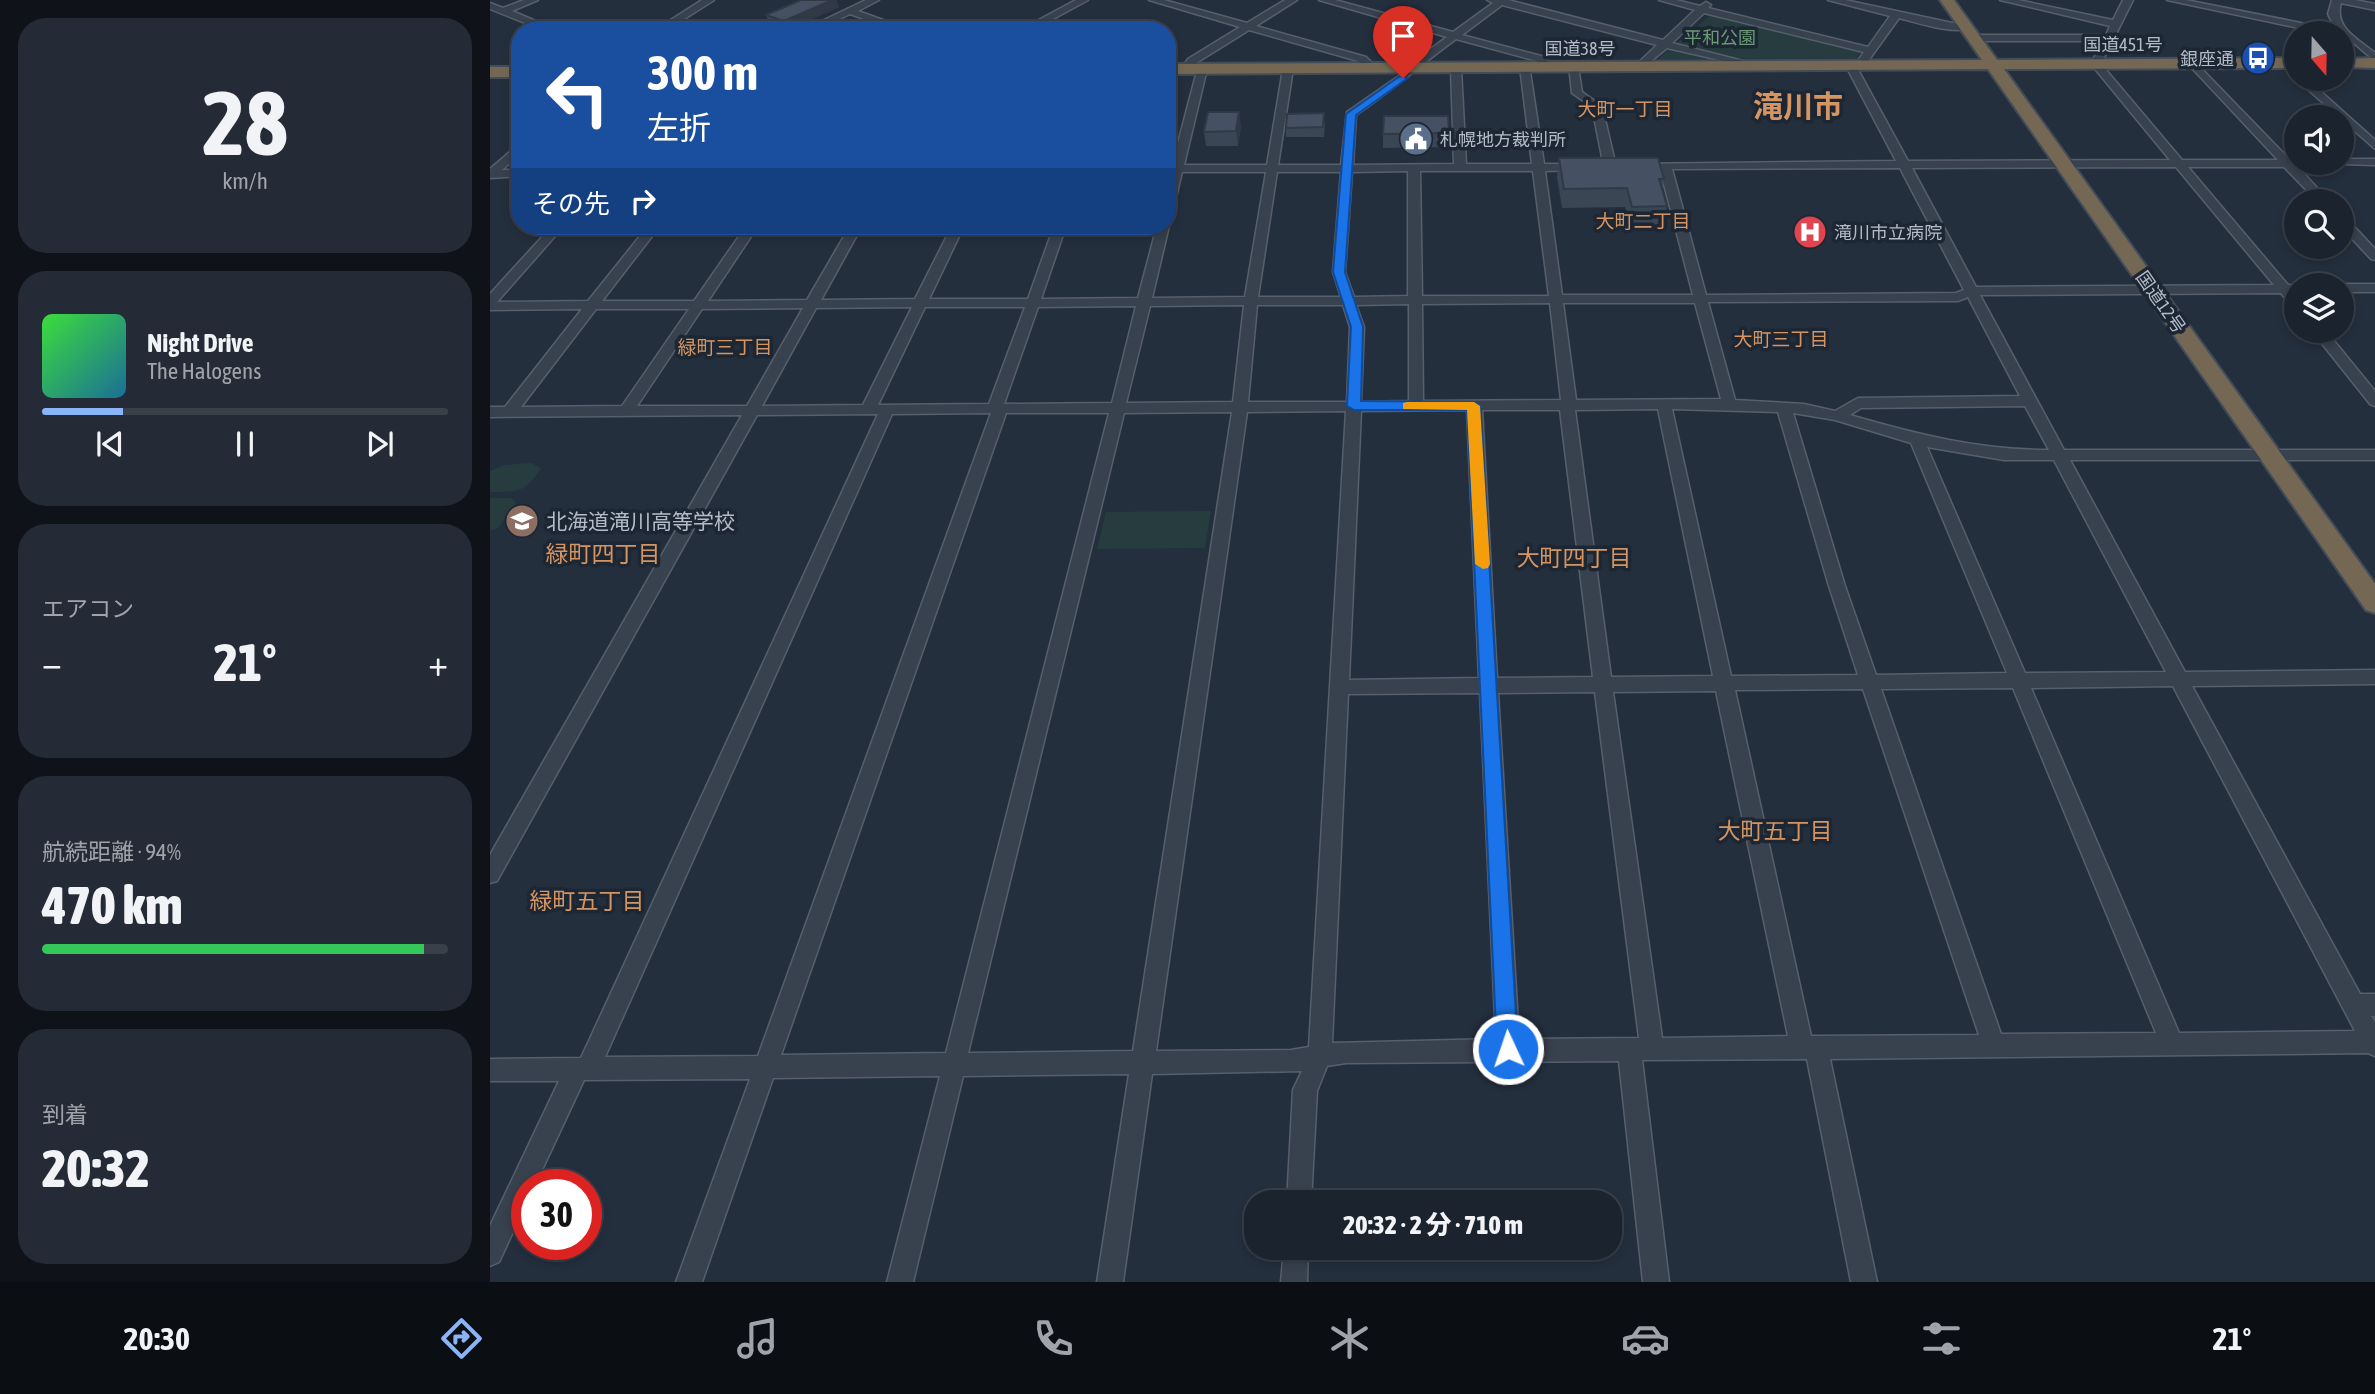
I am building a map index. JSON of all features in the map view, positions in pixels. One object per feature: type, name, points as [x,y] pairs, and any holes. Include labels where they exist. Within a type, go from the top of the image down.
[{"type":"highway","name":"国道12号","points":[[1947,0],[2375,603]]},
{"type":"highway","name":"国道38号","points":[[1176,69],[1751,66],[1862,60],[1993,65]]},
{"type":"highway","points":[[2354,62],[2375,61]]},
{"type":"highway","name":"国道451号","points":[[1993,65],[2194,64],[2284,67]]},
{"type":"highway","points":[[490,72],[511,72]]},
{"type":"street","points":[[503,11],[533,0]]},
{"type":"street","points":[[675,21],[709,0]]},
{"type":"street","points":[[827,21],[874,0]]},
{"type":"street","points":[[1042,21],[1083,0]]},
{"type":"street","points":[[1154,0],[1362,60],[1372,68]]},
{"type":"street","points":[[1177,7],[1189,0]]},
{"type":"street","points":[[1186,69],[1192,61],[1292,0]]},
{"type":"street","points":[[1324,0],[1541,59],[1547,67]]},
{"type":"street","points":[[1664,0],[1701,9],[1862,60]]},
{"type":"street","points":[[1640,67],[1711,0]]},
{"type":"street","points":[[1833,0],[1970,33],[2108,38]]},
{"type":"street","points":[[2005,0],[2116,24]]},
{"type":"street","points":[[2128,0],[2096,64],[2284,282]]},
{"type":"street","points":[[2172,0],[2284,23]]},
{"type":"street","points":[[2335,21],[2339,0],[2375,6]]},
{"type":"street","points":[[1300,1190],[1305,1090],[1320,1057],[1354,406],[1357,327],[1339,272],[1351,114],[1403,78],[1411,68],[1498,1],[1751,66]]},
{"type":"street","points":[[490,6],[529,21]]},
{"type":"street","points":[[849,11],[879,21]]},
{"type":"street","points":[[1862,60],[1897,15]]},
{"type":"street","points":[[2354,36],[2375,40]]},
{"type":"street","points":[[2354,43],[2375,61]]},
{"type":"street","points":[[490,1070],[1291,1061],[1346,1052],[1508,1049],[2374,1043],[2365,1005],[2178,678],[1905,165],[1862,60]]},
{"type":"street","points":[[2194,64],[2284,156]]},
{"type":"street","points":[[1573,67],[1577,93],[1597,106],[1610,167]]},
{"type":"street","points":[[1456,68],[1460,167]]},
{"type":"street","points":[[1525,68],[1604,684],[1640,1048],[1656,1282]]},
{"type":"street","points":[[1176,156],[1202,69]]},
{"type":"street","points":[[1110,1282],[1240,407],[1251,301],[1288,69]]},
{"type":"street","points":[[2314,91],[2375,146]]},
{"type":"street","points":[[491,174],[511,155]]},
{"type":"street","points":[[2354,162],[2375,162]]},
{"type":"street","points":[[1176,169],[2284,163]]},
{"type":"street","points":[[1665,166],[1729,404]]},
{"type":"street","points":[[1414,168],[1416,406]]},
{"type":"street","points":[[491,174],[511,173]]},
{"type":"street","points":[[2301,175],[2313,189]]},
{"type":"street","points":[[2354,234],[2375,256]]},
{"type":"street","points":[[490,304],[550,235]]},
{"type":"street","points":[[509,412],[647,235]]},
{"type":"street","points":[[626,411],[746,235]]},
{"type":"street","points":[[490,874],[851,235]]},
{"type":"street","points":[[490,1253],[582,1069],[954,235]]},
{"type":"street","points":[[689,1282],[1057,235]]},
{"type":"street","points":[[900,1282],[1161,235]]},
{"type":"street","points":[[2354,288],[2375,288]]},
{"type":"street","points":[[490,304],[1958,297],[1972,290],[2284,289]]},
{"type":"street","points":[[2329,343],[2375,401]]},
{"type":"street","points":[[1837,416],[1858,403],[2029,401]]},
{"type":"street","points":[[1664,404],[1724,682],[1864,1282]]},
{"type":"street","points":[[490,412],[1729,404],[1784,407],[1837,416],[1917,440],[2004,455],[2375,454]]},
{"type":"street","points":[[1474,406],[1508,1049]]},
{"type":"street","points":[[1784,407],[1837,586],[1994,1046]]},
{"type":"street","points":[[1917,440],[2172,1043]]},
{"type":"street","points":[[1340,687],[2375,677]]},
{"type":"street","points":[[1294,1282],[1295,1260]]},
{"type":"green space","name":"平和公園","points":[[1713,13],[1862,50],[1857,58],[1658,59]]},
{"type":"green space","points":[[531,463],[541,468],[525,487],[514,491],[490,492],[490,471],[505,465]]},
{"type":"green space","points":[[490,498],[511,498],[516,503],[498,528],[490,531]]},
{"type":"green space","points":[[1211,511],[1205,548],[1097,549],[1106,512]]},
{"type":"building","points":[[801,0],[832,0],[784,21],[766,15]]},
{"type":"building","points":[[1208,112],[1239,112],[1236,131],[1204,132]]},
{"type":"building","points":[[1324,113],[1323,127],[1286,128],[1287,114]]},
{"type":"building","points":[[1384,116],[1448,116],[1449,133],[1383,134]]},
{"type":"building","points":[[1559,158],[1658,158],[1664,179],[1659,179],[1667,206],[1632,207],[1627,188],[1564,189]]},
{"type":"slow traffic","points":[[1407,406],[1474,406],[1483,564]]},
{"type":"place","name":"銀座通","points":[[2258,58]]},
{"type":"place","name":"札幌地方裁判所","points":[[1416,139]]},
{"type":"place","name":"滝川市立病院","points":[[1810,232]]},
{"type":"place","name":"北海道滝川高等学校","points":[[522,521]]},
{"type":"district","name":"滝川市","points":[[1798,106]]},
{"type":"district","name":"大町一丁目","points":[[1625,109]]},
{"type":"district","name":"大町二丁目","points":[[1643,221]]},
{"type":"district","name":"大町三丁目","points":[[1781,339]]},
{"type":"district","name":"緑町三丁目","points":[[725,347]]},
{"type":"district","name":"緑町四丁目","points":[[603,554]]},
{"type":"district","name":"大町四丁目","points":[[1574,558]]},
{"type":"district","name":"大町五丁目","points":[[1775,831]]},
{"type":"district","name":"緑町五丁目","points":[[587,901]]},
{"type":"route","points":[[1403,78],[1351,114],[1339,272],[1357,327],[1354,406],[1474,406],[1508,1049]]}]
